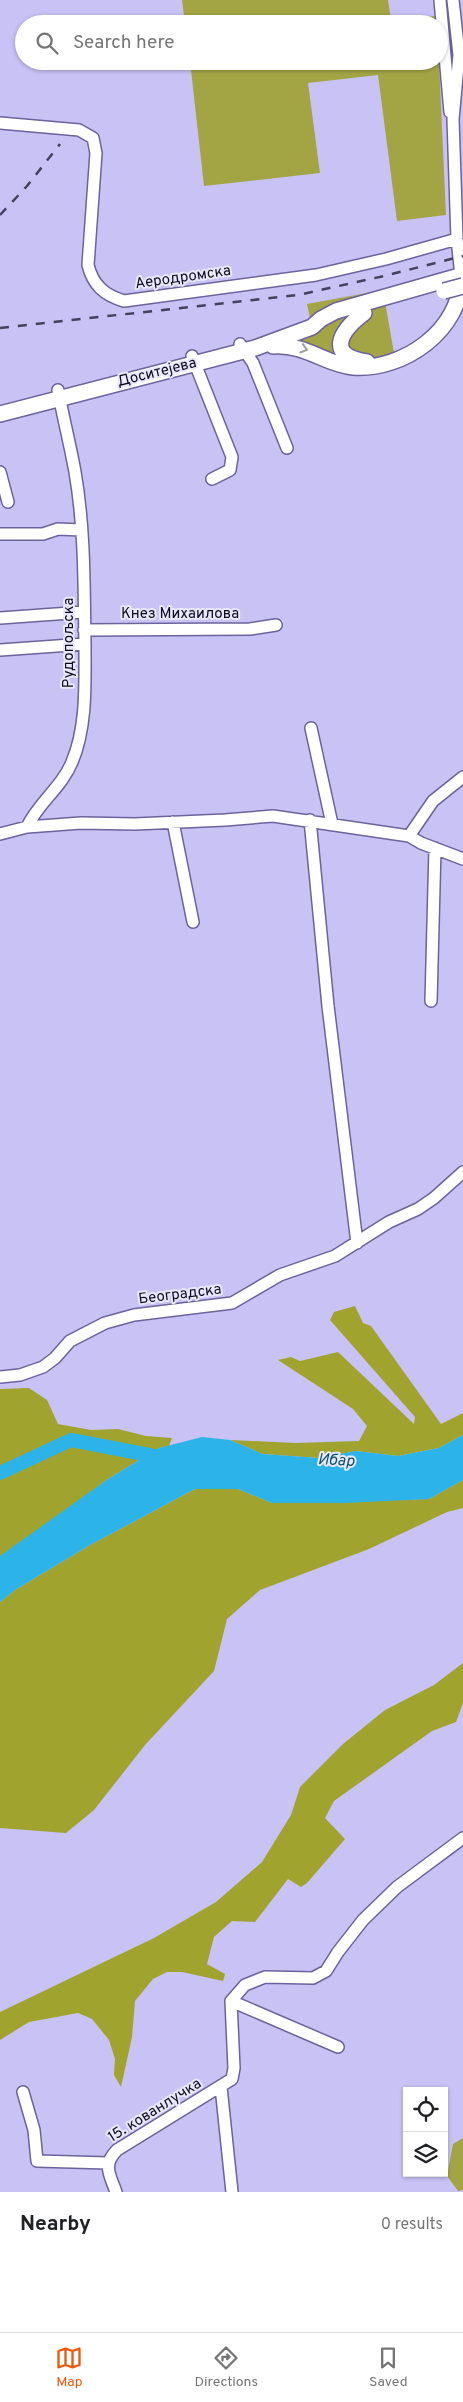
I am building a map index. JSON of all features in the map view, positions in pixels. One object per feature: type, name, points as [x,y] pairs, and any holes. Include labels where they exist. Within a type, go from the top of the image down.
[{"type":"main road","name":"Доситејева","points":[[0,404],[58,394],[247,348],[444,291],[462,279]]},
{"type":"main road","points":[[247,348],[296,347],[344,365],[366,367],[385,365],[414,352],[435,335],[448,317],[457,298],[462,279],[336,311],[321,319],[312,328]]},
{"type":"main road","points":[[364,313],[347,327],[341,338],[343,350],[352,358],[372,363],[384,363],[414,352]]},
{"type":"main road","name":"Доситејева","points":[[0,414],[58,394]]},
{"type":"street","points":[[440,0],[442,15]]},
{"type":"street","points":[[453,0],[459,55],[460,96],[453,118]]},
{"type":"street","points":[[447,70],[448,97],[453,118],[457,239],[462,279]]},
{"type":"street","name":"Аеродромска","points":[[0,123],[79,130],[93,138],[96,153],[88,265],[92,279],[102,291],[112,298],[124,301],[316,275],[386,259],[457,239]]},
{"type":"street","points":[[247,348],[287,448]]},
{"type":"street","points":[[193,360],[232,456],[230,470],[212,478]]},
{"type":"street","name":"Рудопољска","points":[[27,827],[33,814],[56,787],[72,763],[81,726],[85,681],[81,530],[75,472],[58,394]]},
{"type":"street","points":[[0,472],[8,502]]},
{"type":"street","points":[[0,534],[43,534],[58,529],[81,530]]},
{"type":"street","points":[[0,618],[84,612]]},
{"type":"street","name":"Кнез Михаилова","points":[[84,630],[250,629],[276,625]]},
{"type":"street","points":[[0,650],[84,644]]},
{"type":"street","points":[[311,728],[332,824]]},
{"type":"street","points":[[409,836],[434,801],[463,777]]},
{"type":"street","points":[[0,834],[27,827],[81,823],[135,824],[273,816],[409,836],[463,859]]},
{"type":"street","points":[[310,820],[328,1006],[357,1243]]},
{"type":"street","points":[[174,822],[193,922]]},
{"type":"street","points":[[430,1001],[435,848]]},
{"type":"street","name":"Београдска","points":[[0,1377],[20,1375],[43,1367],[55,1358],[70,1341],[105,1323],[134,1315],[232,1303],[280,1275],[317,1264],[357,1243],[389,1222],[418,1209],[434,1198],[463,1172]]},
{"type":"street","points":[[338,2047],[230,2001],[245,1985],[265,1977],[313,1978],[326,1971],[338,1952],[370,1913],[397,1888],[463,1838]]},
{"type":"street","name":"15. кованлучка","points":[[108,2163],[118,2150],[232,2079],[234,2068],[230,2001]]},
{"type":"street","name":"15. кованлучка","points":[[221,2087],[232,2192]]},
{"type":"street","name":"15. кованлучка","points":[[23,2092],[34,2130],[37,2161],[108,2163]]},
{"type":"street","name":"15. кованлучка","points":[[108,2163],[116,2192]]},
{"type":"shaded area","points":[[182,0],[388,0],[390,15],[184,15]]},
{"type":"shaded area","points":[[191,70],[439,70],[446,215],[397,221],[378,75],[308,83],[320,173],[204,186]]},
{"type":"shaded area","points":[[383,290],[395,359],[385,365],[285,346],[312,328],[307,304]]},
{"type":"shaded area","points":[[355,1306],[363,1323],[371,1326],[441,1424],[463,1413],[463,1435],[439,1448],[398,1456],[356,1451],[319,1458],[263,1454],[230,1440],[296,1443],[359,1441],[367,1426],[353,1409],[278,1360],[291,1357],[300,1361],[338,1352],[414,1424],[415,1417],[330,1320],[334,1312]]},
{"type":"shaded area","points":[[29,1388],[47,1400],[58,1424],[91,1430],[118,1429],[146,1436],[172,1438],[169,1446],[159,1448],[108,1479],[0,1560],[0,1389]]},
{"type":"shaded area","points":[[463,1480],[463,1508],[447,1512],[369,1549],[260,1590],[227,1619],[214,1671],[145,1745],[94,1810],[66,1833],[0,1828],[0,1602],[15,1590],[90,1545],[195,1489],[238,1489],[272,1503],[429,1499]]},
{"type":"shaded area","points":[[463,1663],[463,1703],[456,1722],[432,1731],[334,1801],[325,1818],[345,1839],[307,1883],[301,1887],[288,1879],[255,1922],[232,1921],[214,1937],[207,1964],[225,1974],[223,1981],[182,1972],[167,1972],[153,1979],[135,2001],[132,2037],[121,2087],[114,2075],[115,2059],[109,2040],[92,2019],[78,2013],[29,2022],[0,2040],[0,2012],[154,1938],[216,1902],[262,1862],[291,1815],[300,1787],[343,1744],[385,1710],[434,1685]]},
{"type":"shaded area","points":[[463,2138],[463,2190],[458,2191],[448,2177],[453,2144]]},
{"type":"water","points":[[463,1435],[463,1480],[429,1499],[345,1503],[272,1503],[238,1489],[195,1489],[90,1545],[15,1590],[0,1602],[0,1556],[108,1479],[159,1448],[202,1437],[230,1440],[263,1454],[319,1458],[356,1451],[398,1456],[439,1448]]},
{"type":"waterway","name":"Ибар","points":[[0,1473],[71,1440],[165,1458]]},
{"type":"railway","points":[[0,215],[27,186],[60,144]]},
{"type":"railway","points":[[0,328],[298,295],[463,256]]}]
